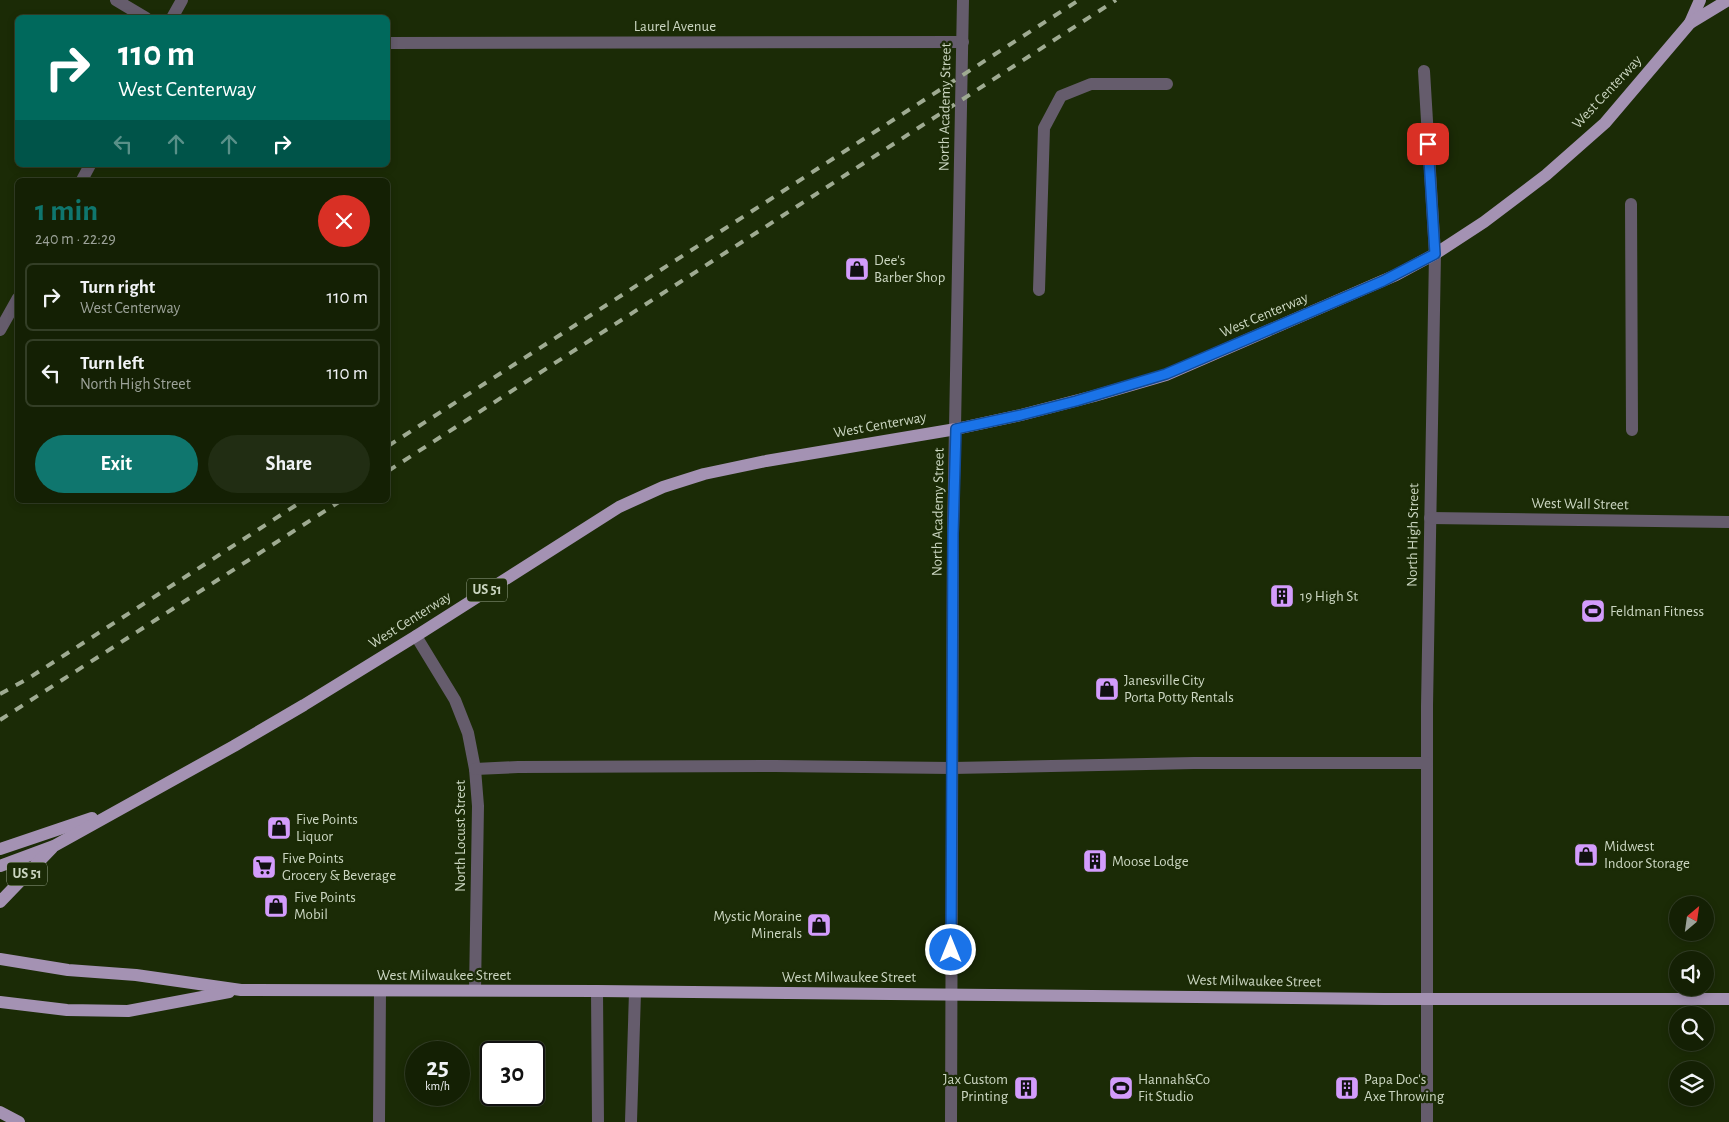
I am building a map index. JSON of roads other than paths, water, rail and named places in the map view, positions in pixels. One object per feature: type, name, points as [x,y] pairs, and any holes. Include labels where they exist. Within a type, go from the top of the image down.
[{"type":"main road","name":"West Centerway","points":[[0,866],[54,846],[304,705],[618,507],[663,487],[704,474],[766,461],[956,429],[1076,401],[1166,374],[1396,275],[1435,254],[1484,222],[1546,175],[1605,123],[1690,23],[1700,0]]},
{"type":"main road","name":"West Centerway","points":[[1690,23],[1728,0]]},
{"type":"main road","points":[[0,849],[123,808]]},
{"type":"main road","name":"West Centerway","points":[[0,902],[54,846]]},
{"type":"main road","name":"West Milwaukee Street","points":[[0,960],[68,970],[136,975],[241,990],[596,991],[1428,1000],[1729,999]]},
{"type":"main road","points":[[0,1002],[67,1010],[128,1011],[241,990]]},
{"type":"main road","points":[[0,1112],[19,1122]]},
{"type":"street","points":[[116,0],[141,15]]},
{"type":"street","points":[[174,15],[182,0]]},
{"type":"street","name":"North Academy Street","points":[[951,1122],[953,544],[963,0]]},
{"type":"street","name":"Laurel Avenue","points":[[390,43],[963,42]]},
{"type":"street","name":"North High Street","points":[[1424,71],[1435,254],[1427,762],[1427,1122]]},
{"type":"street","points":[[1039,290],[1044,128],[1061,96],[1091,84],[1167,84]]},
{"type":"street","points":[[1631,204],[1632,430]]},
{"type":"street","points":[[0,330],[15,303]]},
{"type":"street","name":"West Wall Street","points":[[1430,518],[1729,522]]},
{"type":"street","name":"North Locust Street","points":[[416,636],[455,700],[468,733],[475,769],[478,806],[475,990]]},
{"type":"street","points":[[475,769],[765,766],[952,768],[1427,762]]},
{"type":"street","points":[[379,1122],[380,991]]},
{"type":"street","points":[[596,991],[598,1122]]},
{"type":"street","points":[[631,1122],[635,992]]},
{"type":"railway","points":[[390,445],[1079,0]]},
{"type":"railway","points":[[390,470],[1116,0]]},
{"type":"railway","points":[[0,694],[29,678],[299,503]]},
{"type":"railway","points":[[0,720],[337,503]]},
{"type":"place","name":"Dee's Barber Shop","points":[[857,269]]},
{"type":"place","name":"19 High St","points":[[1282,596]]},
{"type":"place","name":"Feldman Fitness","points":[[1593,611]]},
{"type":"place","name":"Janesville City Porta Potty Rentals","points":[[1107,689]]},
{"type":"place","name":"Five Points Liquor","points":[[279,828]]},
{"type":"place","name":"Midwest Indoor Storage","points":[[1586,855]]},
{"type":"place","name":"Moose Lodge","points":[[1095,861]]},
{"type":"place","name":"Five Points Grocery & Beverage","points":[[264,867]]},
{"type":"place","name":"Five Points Mobil","points":[[276,906]]},
{"type":"place","name":"Mystic Moraine Minerals","points":[[819,925]]},
{"type":"place","name":"Jax Custom Printing","points":[[1026,1088]]},
{"type":"place","name":"Hannah&Co Fit Studio","points":[[1121,1088]]},
{"type":"place","name":"Papa Doc's Axe Throwing","points":[[1347,1088]]}]
